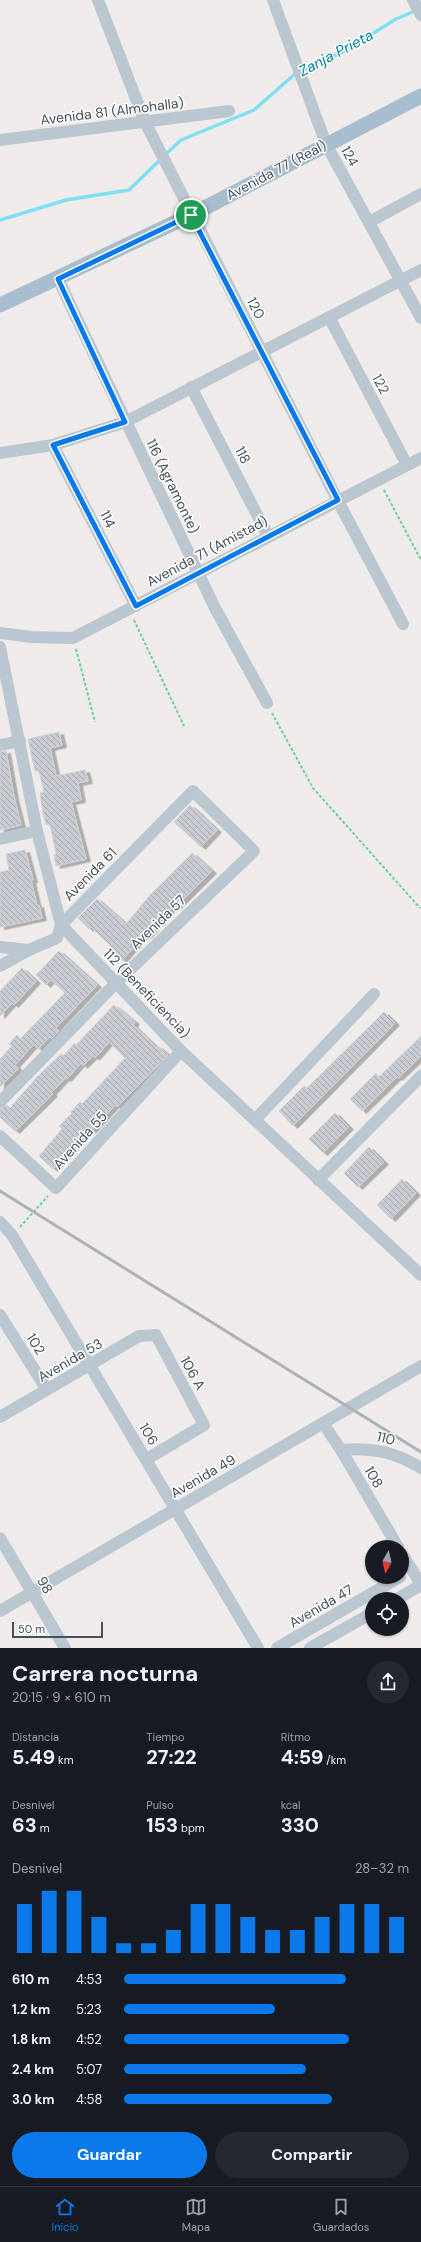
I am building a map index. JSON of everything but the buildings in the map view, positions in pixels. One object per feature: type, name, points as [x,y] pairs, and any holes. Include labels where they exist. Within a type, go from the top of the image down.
[{"type":"main road","name":"Avenida 77 (Real)","points":[[0,305],[58,279],[191,215],[421,96]]},
{"type":"street","name":"120","points":[[98,0],[145,122],[191,215],[403,624]]},
{"type":"street","name":"124","points":[[273,0],[326,144],[421,318]]},
{"type":"street","points":[[413,0],[421,15]]},
{"type":"street","name":"Avenida 81 (Almohalla)","points":[[0,140],[228,112]]},
{"type":"street","points":[[369,222],[421,194]]},
{"type":"street","points":[[0,453],[53,445],[125,422],[421,270]]},
{"type":"street","name":"116 (Agramonte)","points":[[58,279],[198,572],[267,703]]},
{"type":"street","name":"122","points":[[329,317],[407,465]]},
{"type":"street","name":"118","points":[[191,387],[268,536]]},
{"type":"street","name":"114","points":[[53,445],[132,608]]},
{"type":"street","name":"Avenida 71 (Amistad)","points":[[0,633],[30,638],[73,638],[421,458]]},
{"type":"street","name":"112 (Beneficiencia)","points":[[0,647],[20,740],[37,831],[61,925],[181,1051],[421,1275]]},
{"type":"street","points":[[0,745],[20,740]]},
{"type":"street","name":"Avenida 57","points":[[0,1102],[116,983],[254,851],[193,791]]},
{"type":"street","name":"Avenida 61","points":[[0,947],[29,950],[57,938],[61,925],[193,791]]},
{"type":"street","points":[[0,839],[37,831]]},
{"type":"street","points":[[0,966],[29,950]]},
{"type":"street","points":[[255,1120],[374,994]]},
{"type":"street","name":"Avenida 55","points":[[56,1188],[181,1051]]},
{"type":"street","points":[[318,1180],[421,1076]]},
{"type":"street","points":[[0,1136],[56,1188]]},
{"type":"street","points":[[0,1222],[12,1235]]},
{"type":"street","name":"106","points":[[12,1235],[147,1459],[258,1648]]},
{"type":"street","name":"102","points":[[0,1315],[48,1390]]},
{"type":"street","name":"Avenida 53","points":[[0,1417],[91,1366],[139,1336],[156,1336]]},
{"type":"street","name":"106 A","points":[[147,1459],[204,1425],[156,1336]]},
{"type":"street","name":"Avenida 49","points":[[0,1611],[421,1366]]},
{"type":"street","name":"108","points":[[323,1423],[341,1450],[394,1540]]},
{"type":"street","name":"110","points":[[341,1450],[364,1448],[404,1457],[421,1468]]},
{"type":"street","name":"98","points":[[0,1538],[65,1648]]},
{"type":"street","points":[[409,1577],[421,1585],[409,1592]]},
{"type":"street","name":"Avenida 47","points":[[277,1648],[388,1584]]},
{"type":"street","points":[[310,1648],[365,1617]]},
{"type":"path","points":[[379,479],[421,560]]},
{"type":"path","points":[[132,608],[184,726]]},
{"type":"path","points":[[73,638],[95,722]]},
{"type":"path","points":[[267,703],[313,788],[420,908]]},
{"type":"path","name":"Avenida 55","points":[[12,1235],[56,1188]]},
{"type":"waterway","name":"Zanja Prieta","points":[[165,155],[181,140],[254,110],[296,73],[345,51],[396,19],[415,11]]},
{"type":"waterway","name":"Zanja Prieta","points":[[0,220],[66,200],[129,190],[161,159]]},
{"type":"railway","points":[[0,1191],[421,1452]]},
{"type":"route","points":[[191,215],[338,500],[198,572],[136,606],[53,445],[125,422],[58,279],[191,215]]}]
